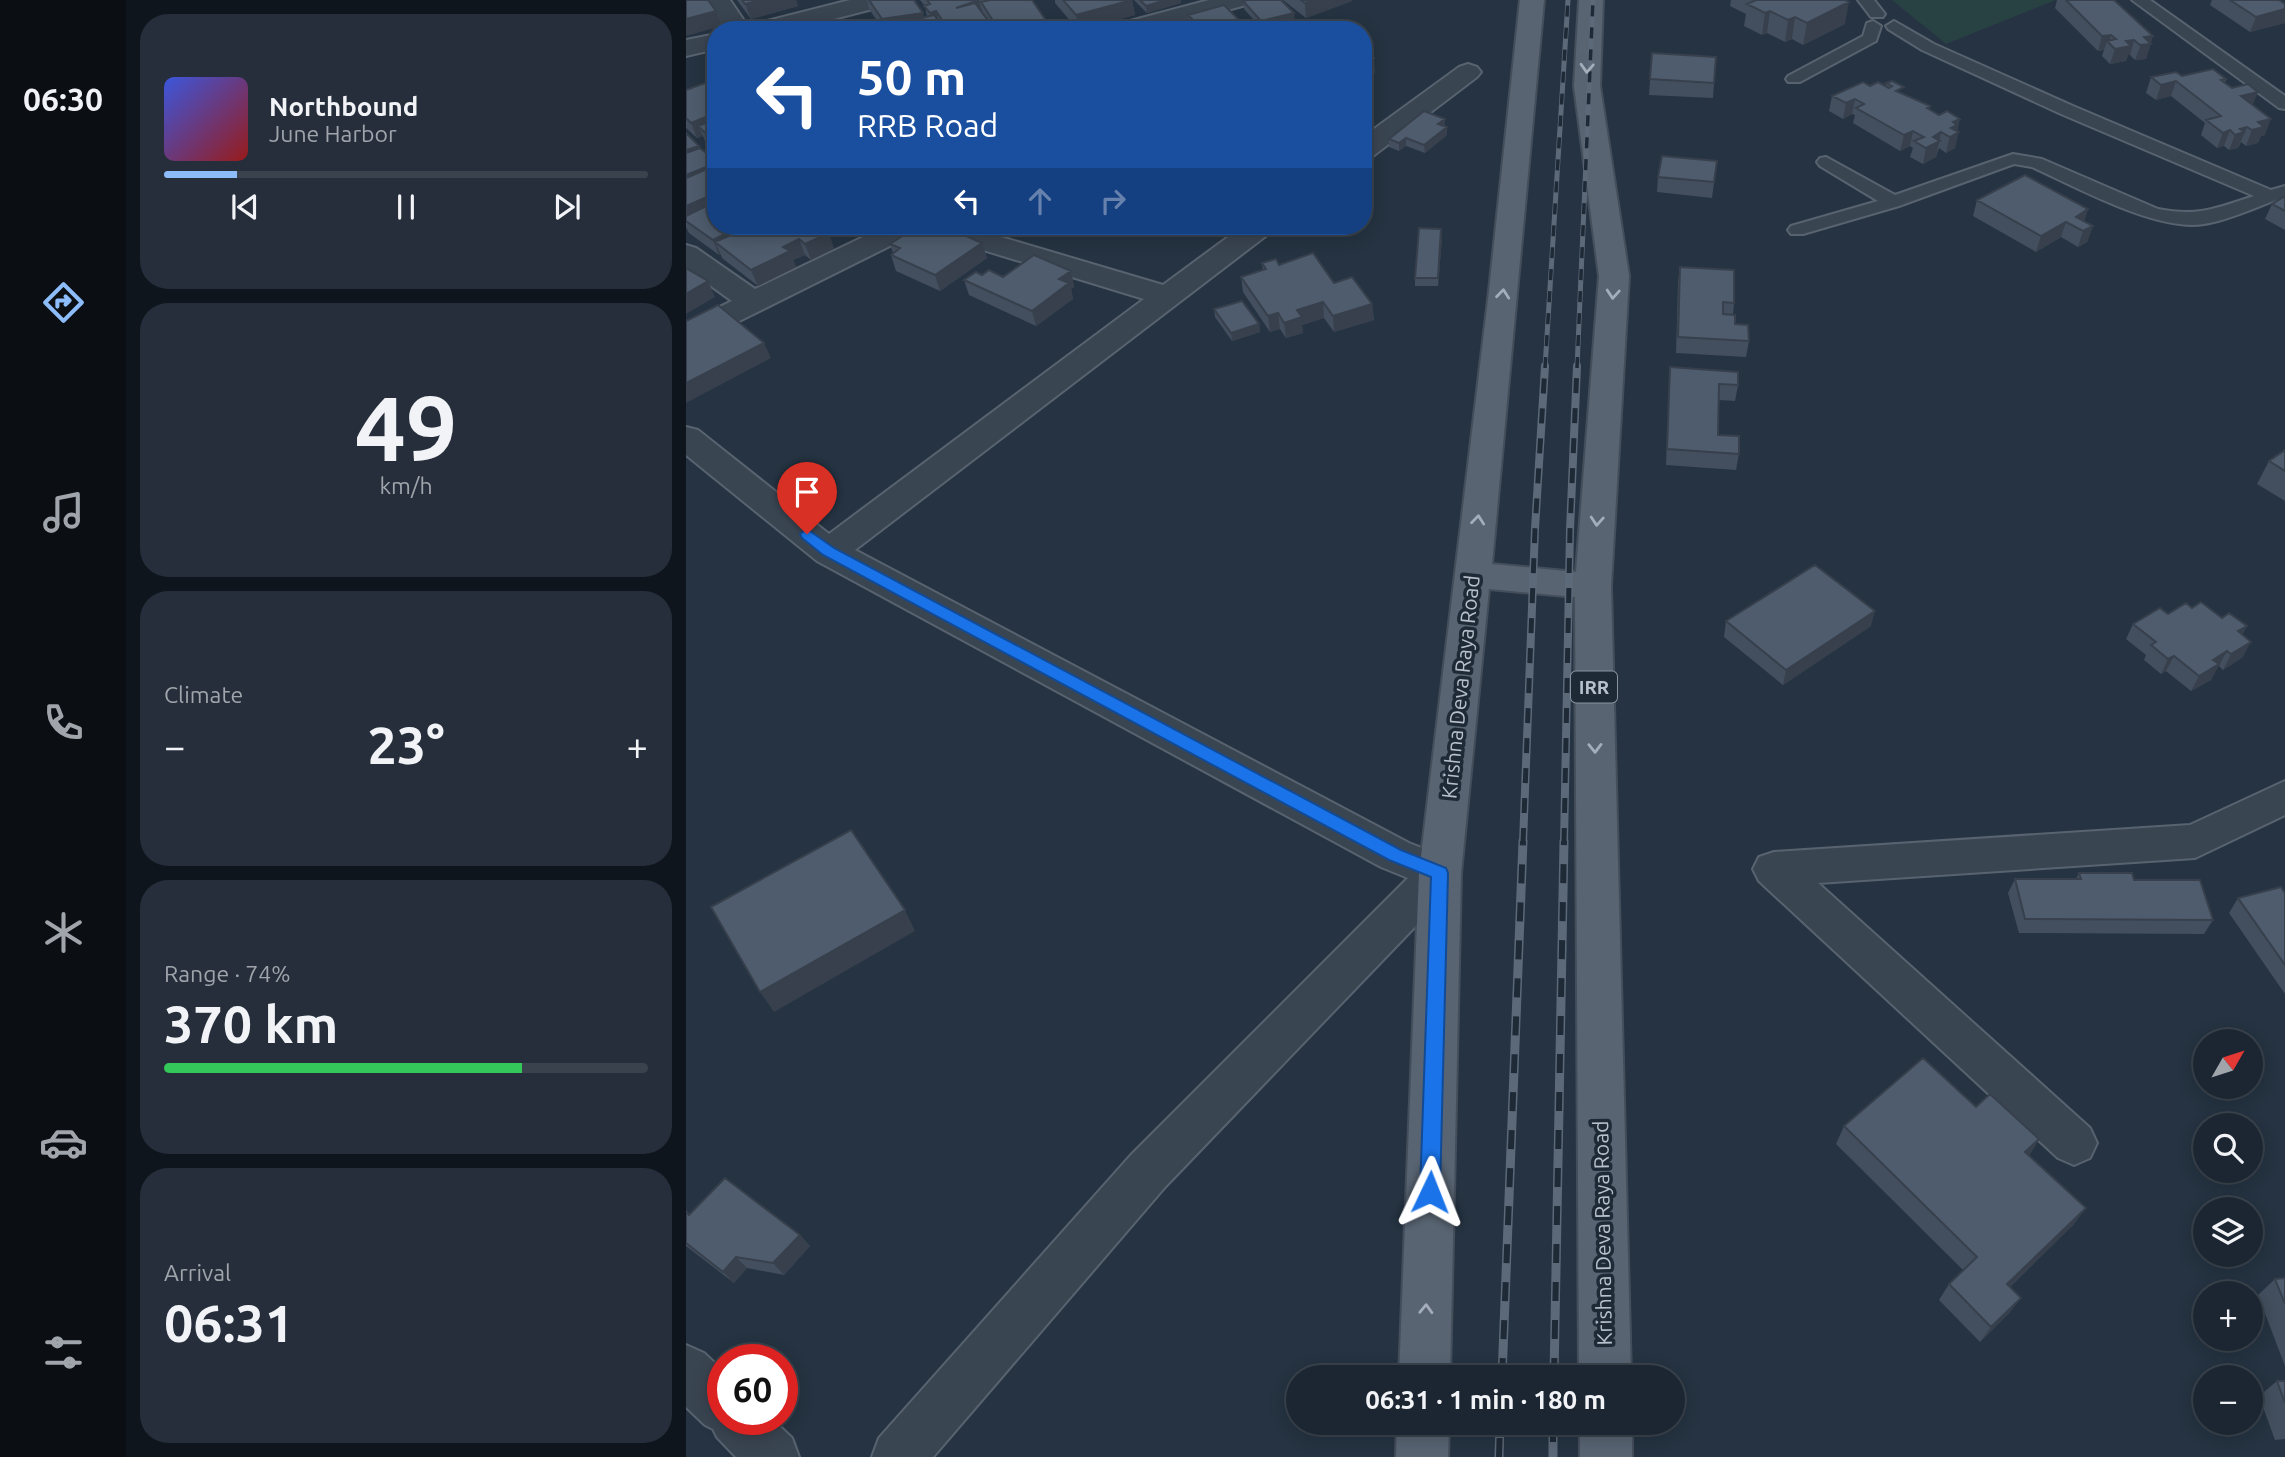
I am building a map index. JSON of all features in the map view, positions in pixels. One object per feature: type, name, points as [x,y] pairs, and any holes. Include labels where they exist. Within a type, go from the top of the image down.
[{"type":"main road","name":"Krishna Deva Raya Road","points":[[1424,1365],[1440,873],[1532,0]]},
{"type":"main road","name":"Krishna Deva Raya Road","points":[[1591,0],[1587,86],[1614,276],[1593,586],[1605,1365]]},
{"type":"main road","points":[[1472,575],[1593,586]]},
{"type":"main road","points":[[1422,1457],[1423,1435]]},
{"type":"main road","points":[[1606,1435],[1606,1457]]},
{"type":"street","points":[[718,0],[732,21]]},
{"type":"street","points":[[796,21],[879,0]]},
{"type":"street","points":[[1158,21],[1237,0]]},
{"type":"street","points":[[686,48],[707,43]]},
{"type":"street","points":[[1372,143],[1468,72]]},
{"type":"street","points":[[686,335],[890,235]]},
{"type":"street","points":[[964,235],[1166,296]]},
{"type":"street","points":[[828,551],[1249,235]]},
{"type":"street","points":[[686,254],[753,302]]},
{"type":"street","points":[[690,444],[828,551],[1395,855],[1440,873],[1148,1171],[898,1457]]},
{"type":"street","points":[[2074,1143],[1774,869],[2195,841],[2285,797]]},
{"type":"street","points":[[686,1371],[707,1391]]},
{"type":"street","points":[[751,1435],[773,1457]]},
{"type":"lane","points":[[1794,79],[1870,38],[1875,20],[1867,0]]},
{"type":"lane","points":[[2140,0],[2285,104]]},
{"type":"lane","points":[[1875,20],[1896,19],[1894,26],[1928,47],[2067,110],[2279,194]]},
{"type":"lane","points":[[1797,230],[1893,202],[2013,159],[2036,163],[2153,213],[2176,218],[2202,219],[2279,194]]},
{"type":"lane","points":[[1826,162],[1893,202]]},
{"type":"green space","points":[[1892,0],[2056,0],[1946,44]]},
{"type":"building","points":[[686,0],[708,0],[716,11],[686,19]]},
{"type":"building","points":[[742,0],[761,0],[745,4]]},
{"type":"building","points":[[869,0],[914,0],[923,13],[882,19]]},
{"type":"building","points":[[927,0],[979,0],[956,8],[975,3],[988,21],[943,21],[936,11],[930,13],[924,6],[930,4]]},
{"type":"building","points":[[1032,0],[1046,21],[993,21],[981,2]]},
{"type":"building","points":[[1063,0],[1132,0],[1076,15]]},
{"type":"building","points":[[1140,0],[1166,0],[1146,6]]},
{"type":"building","points":[[1281,0],[1294,13],[1261,21],[1243,1]]},
{"type":"building","points":[[1756,0],[1849,2],[1807,23],[1795,17],[1788,20],[1770,11],[1765,13],[1747,4]]},
{"type":"building","points":[[2066,0],[2114,0],[2153,36],[2144,37],[2151,44],[2140,45],[2134,40],[2126,41],[2131,46],[2115,49],[2107,41],[2116,39],[2111,35],[2102,36]]},
{"type":"building","points":[[2230,0],[2279,0],[2285,4],[2285,9],[2256,17]]},
{"type":"building","points":[[1224,5],[1240,21],[1194,21],[1188,15]]},
{"type":"building","points":[[934,15],[938,21],[909,21]]},
{"type":"building","points":[[1652,53],[1716,57],[1714,83],[1650,79]]},
{"type":"building","points":[[2213,69],[2226,79],[2221,80],[2232,88],[2248,84],[2258,92],[2241,96],[2271,119],[2258,122],[2264,127],[2252,130],[2247,127],[2240,129],[2244,132],[2235,135],[2230,130],[2223,133],[2206,120],[2221,116],[2176,81],[2161,85],[2151,77],[2176,72],[2182,76]]},
{"type":"building","points":[[1892,81],[1904,87],[1896,91],[1930,106],[1927,108],[1939,115],[1947,111],[1960,119],[1953,122],[1957,125],[1951,128],[1959,132],[1950,137],[1941,132],[1933,137],[1940,141],[1926,148],[1914,141],[1924,137],[1913,131],[1904,135],[1856,108],[1864,104],[1855,99],[1846,103],[1832,96],[1863,82],[1870,86],[1878,82],[1889,88],[1892,86],[1886,83]]},
{"type":"building","points":[[707,82],[707,117],[691,123],[686,118],[686,90]]},
{"type":"building","points":[[1424,111],[1445,119],[1438,124],[1447,127],[1424,145],[1406,138],[1399,143],[1389,139]]},
{"type":"building","points":[[707,122],[707,134],[698,126]]},
{"type":"building","points":[[686,133],[699,146],[686,150]]},
{"type":"building","points":[[700,148],[707,154],[707,167],[686,175],[686,153]]},
{"type":"building","points":[[1662,156],[1717,161],[1714,182],[1658,177]]},
{"type":"building","points":[[707,169],[707,197],[686,206],[686,178]]},
{"type":"building","points":[[2025,175],[2088,209],[2076,217],[2093,226],[2083,231],[2066,222],[2041,236],[1977,200]]},
{"type":"building","points":[[2285,196],[2285,211],[2272,204]]},
{"type":"building","points":[[707,206],[707,235],[723,235],[713,240],[686,221],[686,216]]},
{"type":"building","points":[[1419,228],[1441,229],[1438,278],[1415,278]]},
{"type":"building","points":[[731,235],[825,235],[805,244],[799,239],[783,247],[790,251],[751,270],[715,242]]},
{"type":"building","points":[[904,235],[964,235],[982,243],[935,275],[891,255],[900,248],[890,244]]},
{"type":"building","points":[[1313,253],[1334,283],[1352,277],[1372,304],[1333,316],[1323,302],[1297,310],[1302,317],[1284,323],[1278,313],[1268,316],[1241,277],[1266,269],[1262,263],[1276,259],[1279,265]]},
{"type":"building","points":[[1034,255],[1071,271],[1059,279],[1069,283],[1032,311],[964,280],[976,272],[982,275],[989,270],[1003,277]]},
{"type":"building","points":[[1680,267],[1734,270],[1734,303],[1723,302],[1723,314],[1735,315],[1735,324],[1748,325],[1749,341],[1678,337]]},
{"type":"building","points":[[686,268],[708,281],[686,294]]},
{"type":"building","points":[[1242,301],[1259,324],[1231,333],[1214,309]]},
{"type":"building","points":[[718,305],[764,343],[686,383],[686,321]]},
{"type":"building","points":[[1670,367],[1738,372],[1738,385],[1719,384],[1718,435],[1739,436],[1739,454],[1667,449]]},
{"type":"building","points":[[2285,450],[2285,471],[2269,461]]},
{"type":"building","points":[[1815,565],[1875,611],[1786,670],[1726,621]]},
{"type":"building","points":[[2201,602],[2222,618],[2229,613],[2247,626],[2238,631],[2251,642],[2231,654],[2227,651],[2213,660],[2219,664],[2199,676],[2174,656],[2168,659],[2151,645],[2156,642],[2133,624],[2160,608],[2168,614],[2186,603],[2192,608]]},
{"type":"building","points":[[851,830],[905,910],[760,992],[711,907]]},
{"type":"building","points":[[2079,873],[2132,873],[2134,880],[2200,880],[2213,920],[2025,919],[2015,879],[2081,879]]},
{"type":"building","points":[[2281,887],[2285,893],[2285,965],[2238,898]]},
{"type":"building","points":[[1923,1058],[1976,1107],[1990,1094],[2039,1139],[2025,1152],[2086,1208],[2007,1284],[2021,1298],[1991,1327],[1949,1284],[1977,1257],[1844,1126]]},
{"type":"building","points":[[725,1178],[800,1235],[773,1263],[736,1257],[723,1272],[686,1243],[686,1211],[689,1215]]},
{"type":"building","points":[[2285,1278],[2285,1304],[2275,1279]]},
{"type":"building","points":[[2277,1381],[2285,1381],[2285,1403]]},
{"type":"railway","points":[[1545,368],[1568,0]]},
{"type":"railway","points":[[1577,368],[1593,0]]},
{"type":"railway","points":[[1523,843],[1535,529],[1545,366]]},
{"type":"railway","points":[[1564,843],[1570,530],[1577,366]]},
{"type":"railway","points":[[1502,1365],[1523,841]]},
{"type":"railway","points":[[1554,1365],[1564,841]]},
{"type":"railway","points":[[1499,1457],[1500,1435]]},
{"type":"railway","points":[[1553,1435],[1553,1457]]},
{"type":"route","points":[[807,534],[828,551],[1124,710],[1395,855],[1440,873],[1430,1192]]}]
